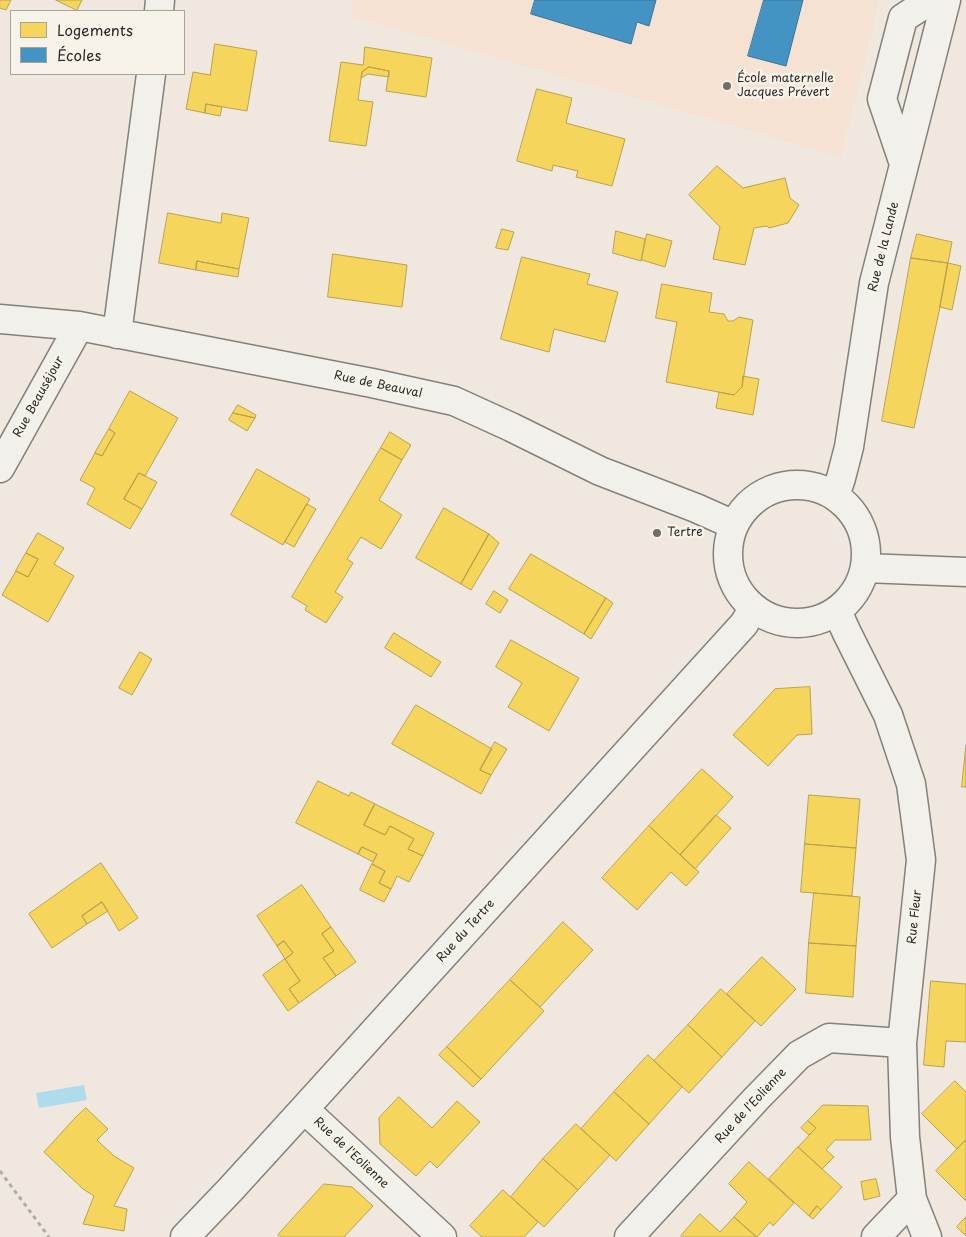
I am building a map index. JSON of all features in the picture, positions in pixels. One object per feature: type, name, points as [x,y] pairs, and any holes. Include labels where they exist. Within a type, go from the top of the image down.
[{"type":"street","points":[[904,164],[882,99],[903,18],[931,0]]},
{"type":"street","name":"Rue de la Lande","points":[[834,496],[849,447],[874,283],[946,0]]},
{"type":"street","points":[[117,334],[151,75]]},
{"type":"street","name":"Rue de Beauval","points":[[0,319],[79,326],[372,383],[454,401],[512,427],[600,471],[696,508],[734,525]]},
{"type":"street","name":"Rue Beauséjour","points":[[0,468],[79,326]]},
{"type":"street","points":[[789,485],[813,487],[834,496],[850,510],[861,528],[866,548],[865,568],[859,584],[850,599],[837,611],[818,621],[795,624],[749,616],[730,570],[728,547],[734,525],[748,505],[767,492],[789,485]]},
{"type":"street","points":[[865,568],[966,572]]},
{"type":"street","name":"Rue Fleur","points":[[837,611],[888,715],[912,784],[921,860],[902,1043],[905,1136],[912,1200],[926,1237]]},
{"type":"street","name":"Rue du Tertre","points":[[185,1237],[304,1109],[749,616]]},
{"type":"street","name":"Rue de l'Eolienne","points":[[629,1237],[799,1055],[829,1038],[902,1043]]},
{"type":"street","name":"Rue de l'Eolienne","points":[[304,1109],[442,1237]]},
{"type":"street","points":[[876,1237],[912,1200]]},
{"type":"path","points":[[0,1171],[49,1237]]},
{"type":"shaded area","name":"École maternelle Jacques Prévert","points":[[353,0],[880,0],[841,157],[351,16]]},
{"type":"water","points":[[84,1085],[87,1100],[39,1108],[36,1093]]},
{"type":"building: Logements","points":[[0,0],[11,0],[6,10],[0,8]]},
{"type":"building: Logements","points":[[56,0],[82,0],[77,10]]},
{"type":"building: Logements","points":[[215,44],[257,51],[247,111],[206,104],[205,113],[186,109],[193,72],[210,75]]},
{"type":"building: Logements","points":[[365,47],[432,58],[426,97],[386,91],[389,71],[369,67],[362,72],[358,100],[373,102],[366,146],[329,141],[341,62],[363,65]]},
{"type":"building: Logements","points":[[369,67],[389,71],[389,77],[368,74],[361,78],[362,72]]},
{"type":"building: Logements","points":[[537,89],[572,98],[566,123],[625,139],[612,186],[576,177],[578,171],[553,165],[552,171],[517,161]]},
{"type":"building: Logements","points":[[206,104],[222,107],[220,116],[205,113]]},
{"type":"building: Logements","points":[[717,166],[743,188],[785,178],[790,198],[799,205],[788,223],[769,228],[767,226],[754,228],[745,265],[713,259],[720,227],[689,195]]},
{"type":"building: Logements","points":[[168,213],[221,223],[222,213],[249,218],[239,269],[197,261],[196,270],[159,263]]},
{"type":"building: Logements","points":[[502,229],[514,232],[508,250],[496,248]]},
{"type":"building: Logements","points":[[616,231],[645,239],[641,261],[613,253]]},
{"type":"building: Logements","points":[[647,234],[672,241],[665,267],[642,260]]},
{"type":"building: Logements","points":[[917,234],[952,242],[948,263],[911,258]]},
{"type":"building: Logements","points":[[333,254],[407,265],[402,307],[328,297]]},
{"type":"building: Logements","points":[[522,257],[590,274],[587,284],[618,292],[605,342],[554,329],[549,352],[501,339]]},
{"type":"building: Logements","points":[[911,258],[948,263],[914,428],[882,421]]},
{"type":"building: Logements","points":[[197,261],[239,269],[238,277],[196,270]]},
{"type":"building: Logements","points":[[948,263],[961,266],[952,310],[940,307]]},
{"type":"building: Logements","points":[[662,284],[712,293],[709,312],[724,314],[728,321],[733,321],[739,317],[753,320],[742,387],[734,395],[666,382],[677,322],[656,318]]},
{"type":"building: Logements","points":[[743,376],[759,379],[753,415],[716,408],[719,392],[734,395],[742,387]]},
{"type":"building: Logements","points":[[130,391],[178,418],[145,476],[139,473],[124,499],[142,509],[130,529],[87,504],[95,488],[80,480],[95,453],[102,456],[115,433],[109,429]]},
{"type":"building: Logements","points":[[238,405],[256,415],[255,418],[233,413]]},
{"type":"building: Logements","points":[[233,413],[255,418],[247,431],[229,420]]},
{"type":"building: Logements","points":[[109,429],[115,433],[102,456],[95,453]]},
{"type":"building: Logements","points":[[390,432],[411,445],[402,460],[381,448]]},
{"type":"building: Logements","points":[[381,448],[402,460],[379,500],[402,515],[381,549],[361,537],[347,559],[353,563],[335,592],[343,597],[326,623],[305,610],[307,606],[292,597]]},
{"type":"building: Logements","points":[[257,469],[310,499],[283,545],[231,515]]},
{"type":"building: Logements","points":[[139,473],[157,482],[142,509],[124,499]]},
{"type":"building: Logements","points":[[307,504],[316,509],[294,547],[285,542]]},
{"type":"building: Logements","points":[[444,508],[489,534],[461,584],[416,558]]},
{"type":"building: Logements","points":[[38,533],[64,548],[54,564],[74,576],[48,622],[2,595],[16,571],[28,577],[38,559],[26,553]]},
{"type":"building: Logements","points":[[489,534],[499,543],[471,590],[461,584]]},
{"type":"building: Logements","points":[[26,553],[38,559],[28,577],[16,571]]},
{"type":"building: Logements","points":[[531,554],[606,598],[584,634],[509,589]]},
{"type":"building: Logements","points":[[494,591],[508,600],[500,613],[486,604]]},
{"type":"building: Logements","points":[[606,598],[613,603],[591,639],[584,634]]},
{"type":"building: Logements","points":[[394,633],[441,662],[431,677],[385,648]]},
{"type":"building: Logements","points":[[511,640],[579,678],[549,731],[508,707],[522,683],[496,667]]},
{"type":"building: Logements","points":[[140,652],[152,659],[132,695],[119,688]]},
{"type":"building: Logements","points":[[810,687],[812,734],[797,735],[768,766],[733,735],[775,689]]},
{"type":"building: Logements","points":[[416,705],[492,749],[480,770],[491,775],[481,794],[392,744]]},
{"type":"building: Logements","points":[[495,742],[507,749],[491,775],[480,770]]},
{"type":"building: Logements","points":[[966,745],[966,787],[962,787]]},
{"type":"building: Logements","points":[[702,769],[733,797],[680,855],[649,826]]},
{"type":"building: Logements","points":[[318,781],[349,796],[351,792],[375,804],[364,825],[385,835],[390,826],[414,839],[408,849],[423,856],[409,882],[397,876],[391,889],[379,883],[385,871],[372,864],[377,854],[362,847],[358,854],[296,823]]},
{"type":"building: Logements","points":[[809,795],[860,799],[856,848],[805,844]]},
{"type":"building: Logements","points":[[375,804],[434,833],[423,856],[408,849],[414,839],[390,826],[385,835],[364,825]]},
{"type":"building: Logements","points":[[716,815],[731,828],[695,869],[680,855]]},
{"type":"building: Logements","points":[[649,826],[699,872],[686,886],[671,872],[637,910],[602,878]]},
{"type":"building: Logements","points":[[805,844],[856,848],[852,896],[801,892]]},
{"type":"building: Logements","points":[[362,847],[377,854],[373,862],[358,854]]},
{"type":"building: Logements","points":[[101,863],[138,918],[119,931],[102,902],[82,916],[87,924],[52,948],[29,914]]},
{"type":"building: Logements","points":[[372,864],[385,871],[379,883],[391,889],[384,902],[360,890]]},
{"type":"building: Logements","points":[[302,885],[331,927],[322,934],[334,951],[323,958],[336,976],[299,1003],[289,989],[300,981],[285,959],[293,953],[284,941],[277,946],[257,916]]},
{"type":"building: Logements","points":[[814,893],[860,897],[856,946],[809,943]]},
{"type":"building: Logements","points":[[102,902],[108,911],[87,924],[82,916]]},
{"type":"building: Logements","points":[[563,922],[593,950],[540,1007],[510,980]]},
{"type":"building: Logements","points":[[331,927],[356,962],[336,976],[323,958],[334,951],[322,934]]},
{"type":"building: Logements","points":[[284,941],[293,953],[285,959],[277,946]]},
{"type":"building: Logements","points":[[809,943],[856,946],[853,997],[806,993]]},
{"type":"building: Logements","points":[[762,957],[796,989],[761,1026],[727,994]]},
{"type":"building: Logements","points":[[285,959],[300,981],[289,989],[299,1003],[288,1011],[263,975]]},
{"type":"building: Logements","points":[[510,980],[544,1011],[481,1079],[447,1047]]},
{"type":"building: Logements","points":[[931,981],[966,984],[966,1042],[946,1041],[944,1067],[924,1065]]},
{"type":"building: Logements","points":[[721,989],[755,1021],[722,1057],[688,1025]]},
{"type":"building: Logements","points":[[688,1025],[722,1057],[689,1093],[654,1061]]},
{"type":"building: Logements","points":[[447,1047],[481,1079],[473,1087],[439,1055]]},
{"type":"building: Logements","points":[[648,1055],[682,1087],[649,1124],[614,1092]]},
{"type":"building: Logements","points":[[955,1081],[966,1092],[966,1140],[957,1149],[922,1114]]},
{"type":"building: Logements","points":[[614,1092],[649,1124],[616,1161],[581,1129]]},
{"type":"building: Logements","points":[[399,1097],[432,1128],[457,1101],[480,1122],[437,1168],[430,1161],[416,1176],[380,1144],[379,1118]]},
{"type":"building: Logements","points":[[823,1105],[868,1106],[871,1140],[835,1140],[826,1150],[834,1157],[822,1169],[798,1147],[816,1128],[808,1121]]},
{"type":"building: Logements","points":[[86,1108],[108,1129],[97,1140],[114,1156],[134,1168],[114,1206],[127,1209],[124,1231],[83,1224],[94,1196],[83,1189],[44,1152]]},
{"type":"building: Logements","points":[[808,1121],[816,1128],[809,1135],[801,1128]]},
{"type":"building: Logements","points":[[576,1124],[610,1155],[578,1190],[543,1159]]},
{"type":"building: Logements","points":[[965,1141],[966,1143],[966,1201],[936,1171]]},
{"type":"building: Logements","points":[[798,1147],[842,1187],[821,1210],[817,1206],[809,1216],[769,1179]]},
{"type":"building: Logements","points":[[543,1159],[578,1190],[544,1227],[511,1197]]},
{"type":"building: Logements","points":[[749,1162],[794,1203],[773,1226],[770,1222],[757,1237],[734,1217],[747,1202],[729,1184]]},
{"type":"building: Logements","points":[[876,1179],[880,1196],[864,1200],[861,1182]]},
{"type":"building: Logements","points":[[324,1184],[352,1187],[373,1206],[344,1237],[281,1237],[278,1235]]},
{"type":"building: Logements","points":[[503,1190],[538,1222],[524,1237],[482,1237],[470,1226]]},
{"type":"building: Logements","points":[[817,1206],[821,1210],[813,1219],[809,1216]]},
{"type":"building: Logements","points":[[700,1214],[720,1232],[734,1217],[756,1237],[682,1237]]},
{"type":"building: Logements","points":[[966,1217],[966,1236],[957,1227]]},
{"type":"building: Écoles","points":[[535,0],[656,0],[649,26],[637,22],[631,44],[531,14]]},
{"type":"building: Écoles","points":[[764,0],[803,0],[786,66],[748,56]]},
{"type":"place","name":"École maternelle Jacques Prévert","points":[[727,86]]},
{"type":"place","name":"Tertre","points":[[657,533]]}]
